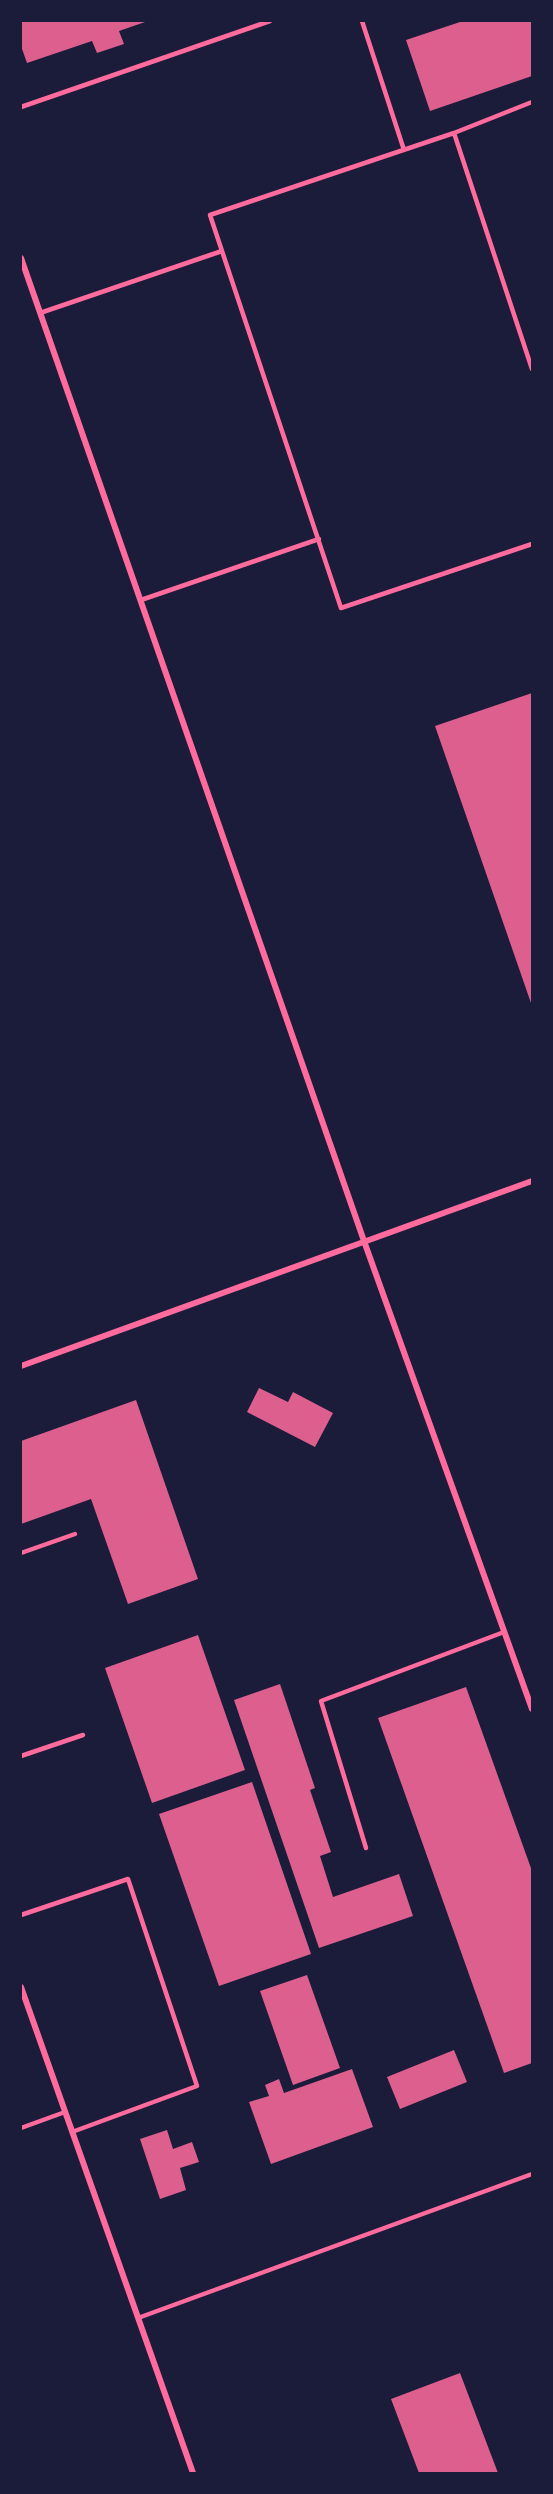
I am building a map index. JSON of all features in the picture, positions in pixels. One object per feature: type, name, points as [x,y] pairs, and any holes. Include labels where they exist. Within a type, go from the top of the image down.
[{"type":"street","points":[[21,258],[364,1241],[532,1709]]},
{"type":"street","points":[[21,1366],[532,1181]]},
{"type":"street","points":[[21,1987],[192,2473]]},
{"type":"lane","points":[[21,107],[270,21]]},
{"type":"lane","points":[[363,21],[404,150]]},
{"type":"lane","points":[[532,102],[454,133],[210,215],[341,608],[532,544]]},
{"type":"lane","points":[[454,133],[532,369]]},
{"type":"lane","points":[[40,313],[222,251]]},
{"type":"lane","points":[[141,600],[319,539]]},
{"type":"lane","points":[[21,1553],[75,1534]]},
{"type":"lane","points":[[366,1848],[321,1701],[504,1632]]},
{"type":"lane","points":[[21,1756],[83,1735]]},
{"type":"lane","points":[[21,1916],[128,1879],[197,2086],[72,2132]]},
{"type":"lane","points":[[21,2128],[65,2112]]},
{"type":"lane","points":[[138,2318],[532,2175]]},
{"type":"building","points":[[21,21],[148,21],[119,31],[124,44],[97,53],[92,41],[27,63],[21,46]]},
{"type":"building","points":[[463,21],[532,21],[532,76],[430,111],[406,40]]},
{"type":"building","points":[[532,693],[532,1006],[435,726]]},
{"type":"building","points":[[259,1388],[288,1402],[293,1392],[333,1413],[315,1447],[247,1412]]},
{"type":"building","points":[[136,1400],[198,1579],[128,1604],[91,1499],[21,1524],[21,1441]]},
{"type":"building","points":[[198,1635],[245,1770],[152,1803],[105,1668]]},
{"type":"building","points":[[280,1684],[315,1788],[310,1790],[331,1852],[320,1856],[333,1897],[399,1874],[413,1916],[319,1948],[234,1700]]},
{"type":"building","points":[[466,1687],[532,1871],[532,2063],[504,2073],[378,1718]]},
{"type":"building","points":[[252,1782],[311,1954],[219,1986],[159,1814]]},
{"type":"building","points":[[307,1975],[340,2068],[293,2085],[260,1991]]},
{"type":"building","points":[[454,2050],[467,2082],[400,2109],[387,2077]]},
{"type":"building","points":[[352,2069],[373,2127],[271,2164],[249,2102],[269,2096],[265,2085],[279,2079],[284,2093]]},
{"type":"building","points":[[167,2130],[173,2149],[192,2142],[199,2162],[180,2168],[186,2190],[160,2199],[140,2139]]},
{"type":"building","points":[[460,2373],[498,2473],[419,2473],[391,2399]]}]
